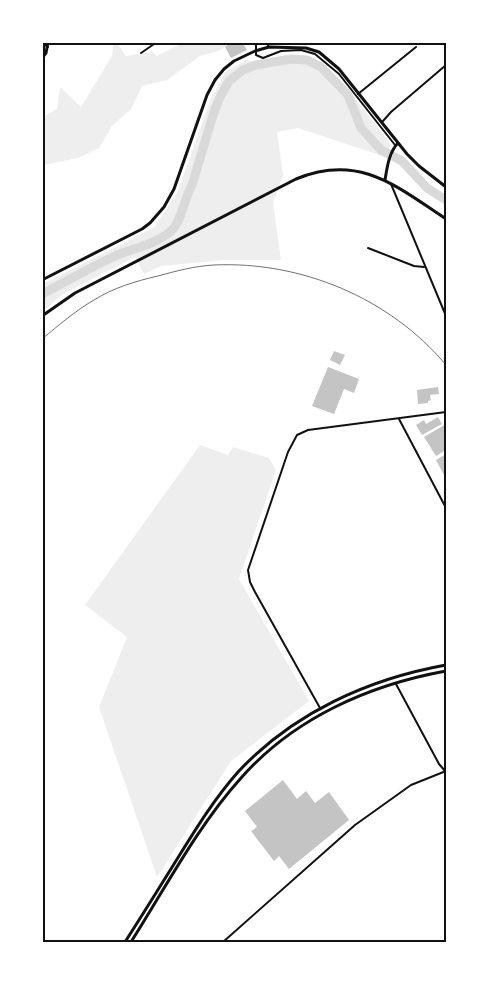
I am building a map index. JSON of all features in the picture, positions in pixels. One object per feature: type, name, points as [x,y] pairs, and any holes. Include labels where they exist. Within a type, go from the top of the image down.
[{"type":"main road","points":[[42,58],[48,45]]},
{"type":"main road","points":[[42,280],[142,229],[150,223],[164,208],[174,189],[207,95],[215,80],[234,61],[269,47],[306,48],[319,52],[339,69],[396,146],[446,187]]},
{"type":"main road","points":[[386,180],[388,167],[396,146]]},
{"type":"main road","points":[[42,316],[75,293],[308,174],[335,168],[350,169],[386,180],[446,219]]},
{"type":"main road","points":[[125,942],[198,826],[232,780],[254,756],[276,737],[320,708],[358,690],[393,677],[446,665]]},
{"type":"main road","points":[[131,942],[212,814],[237,782],[259,759],[305,724],[350,699],[396,682],[446,671]]},
{"type":"street","points":[[141,53],[157,42]]},
{"type":"street","points":[[266,42],[269,47]]},
{"type":"street","points":[[42,43],[48,45]]},
{"type":"street","points":[[256,43],[255,51],[258,58],[281,51],[301,50],[315,54],[339,74],[358,95],[416,47]]},
{"type":"street","points":[[380,124],[391,112],[446,65]]},
{"type":"street","points":[[390,182],[446,316]]},
{"type":"street","points":[[368,248],[414,266],[425,267]]},
{"type":"street","points":[[320,708],[255,592],[250,582],[248,570],[288,452],[297,435],[308,430],[446,412]]},
{"type":"street","points":[[399,419],[446,508]]},
{"type":"street","points":[[222,942],[355,825],[411,785],[446,771],[439,764],[396,682]]},
{"type":"shaded area","points":[[114,43],[117,43],[126,56],[152,52],[157,56],[182,43],[232,43],[218,51],[200,56],[167,80],[142,86],[131,109],[112,126],[99,148],[78,158],[43,165],[43,117],[57,109],[60,87],[81,107],[112,56]]},
{"type":"shaded area","points":[[301,55],[317,60],[342,81],[389,142],[390,146],[386,157],[298,128],[277,132],[283,175],[273,203],[281,260],[224,260],[161,266],[144,274],[135,257],[63,294],[43,311],[43,284],[155,227],[178,191],[210,101],[225,72],[246,60],[255,62]]},
{"type":"shaded area","points":[[200,445],[228,455],[233,447],[269,458],[276,470],[239,579],[309,701],[231,761],[157,877],[99,707],[127,637],[85,605]]},
{"type":"building","points":[[232,42],[242,42],[247,50],[231,58],[225,47]]},
{"type":"building","points":[[334,351],[345,355],[340,365],[330,360]]},
{"type":"building","points":[[328,367],[359,379],[354,393],[344,389],[334,414],[312,406]]},
{"type":"building","points":[[438,387],[439,394],[430,395],[431,400],[428,403],[418,404],[417,390]]},
{"type":"building","points":[[438,417],[442,424],[422,435],[416,425],[424,420],[426,424]]},
{"type":"building","points":[[446,424],[446,450],[436,456],[424,437]]},
{"type":"building","points":[[446,454],[446,479],[436,460]]},
{"type":"building","points":[[283,780],[297,799],[306,791],[315,803],[329,792],[349,820],[289,869],[279,856],[274,861],[251,831],[257,827],[245,811]]},
{"type":"waterway","points":[[42,294],[113,257],[159,239],[172,230],[178,221],[192,185],[220,97],[229,81],[243,70],[256,65],[291,59],[307,60],[321,67],[348,95],[361,128],[381,150],[402,161],[427,188],[446,200]]},
{"type":"waterway","points":[[243,70],[247,65]]},
{"type":"railway","points":[[42,339],[87,304],[125,285],[200,266],[247,265],[311,277],[342,288],[371,303],[398,321],[424,341],[446,365]]}]
